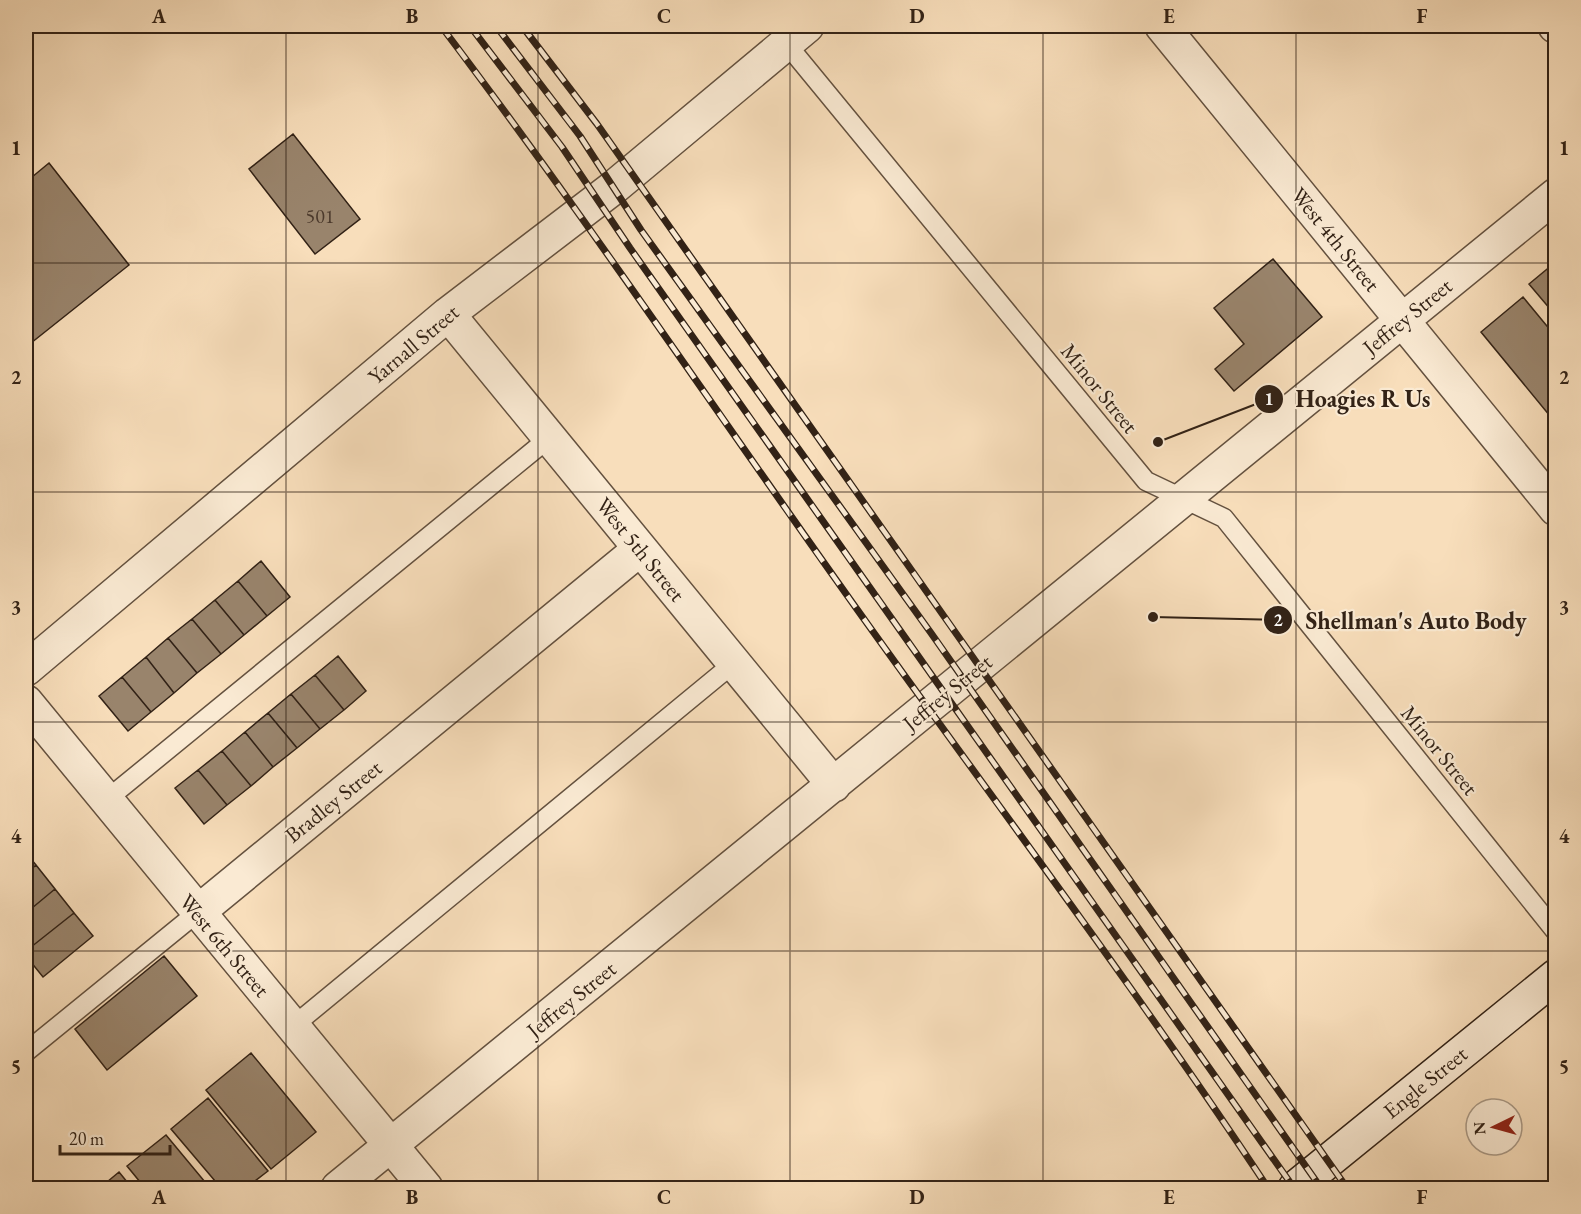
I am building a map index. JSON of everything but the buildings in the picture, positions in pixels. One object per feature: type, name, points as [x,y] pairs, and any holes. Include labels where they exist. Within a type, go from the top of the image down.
[{"type":"street","name":"West 4th Street","points":[[1162,26],[1556,509]]},
{"type":"street","name":"Yarnall Street","points":[[26,669],[448,314],[613,188],[796,34]]},
{"type":"street","name":"Jeffrey Street","points":[[338,1188],[1556,195]]},
{"type":"street","name":"West 5th Street","points":[[448,314],[834,785]]},
{"type":"street","name":"Bradley Street","points":[[198,912],[640,549]]},
{"type":"street","name":"West 6th Street","points":[[26,702],[105,801],[426,1188]]},
{"type":"street","name":"Engle Street","points":[[1295,1188],[1556,976]]},
{"type":"lane","name":"Minor Street","points":[[796,34],[1146,481],[1224,518],[1556,932]]},
{"type":"lane","points":[[105,801],[549,438]]},
{"type":"lane","points":[[292,1027],[734,663]]},
{"type":"lane","name":"Bradley Street","points":[[26,1052],[198,912]]},
{"type":"railway","points":[[441,26],[552,176],[874,633],[1123,978],[1268,1188]]},
{"type":"railway","points":[[470,26],[562,147],[630,248],[1294,1188]]},
{"type":"railway","points":[[496,26],[580,136],[641,230],[931,633],[1321,1188]]},
{"type":"railway","points":[[522,26],[597,124],[1347,1188]]},
{"type":"place","name":"Hoagies R Us","points":[[1158,442]]},
{"type":"place","name":"Shellman's Auto Body","points":[[1153,617]]}]
